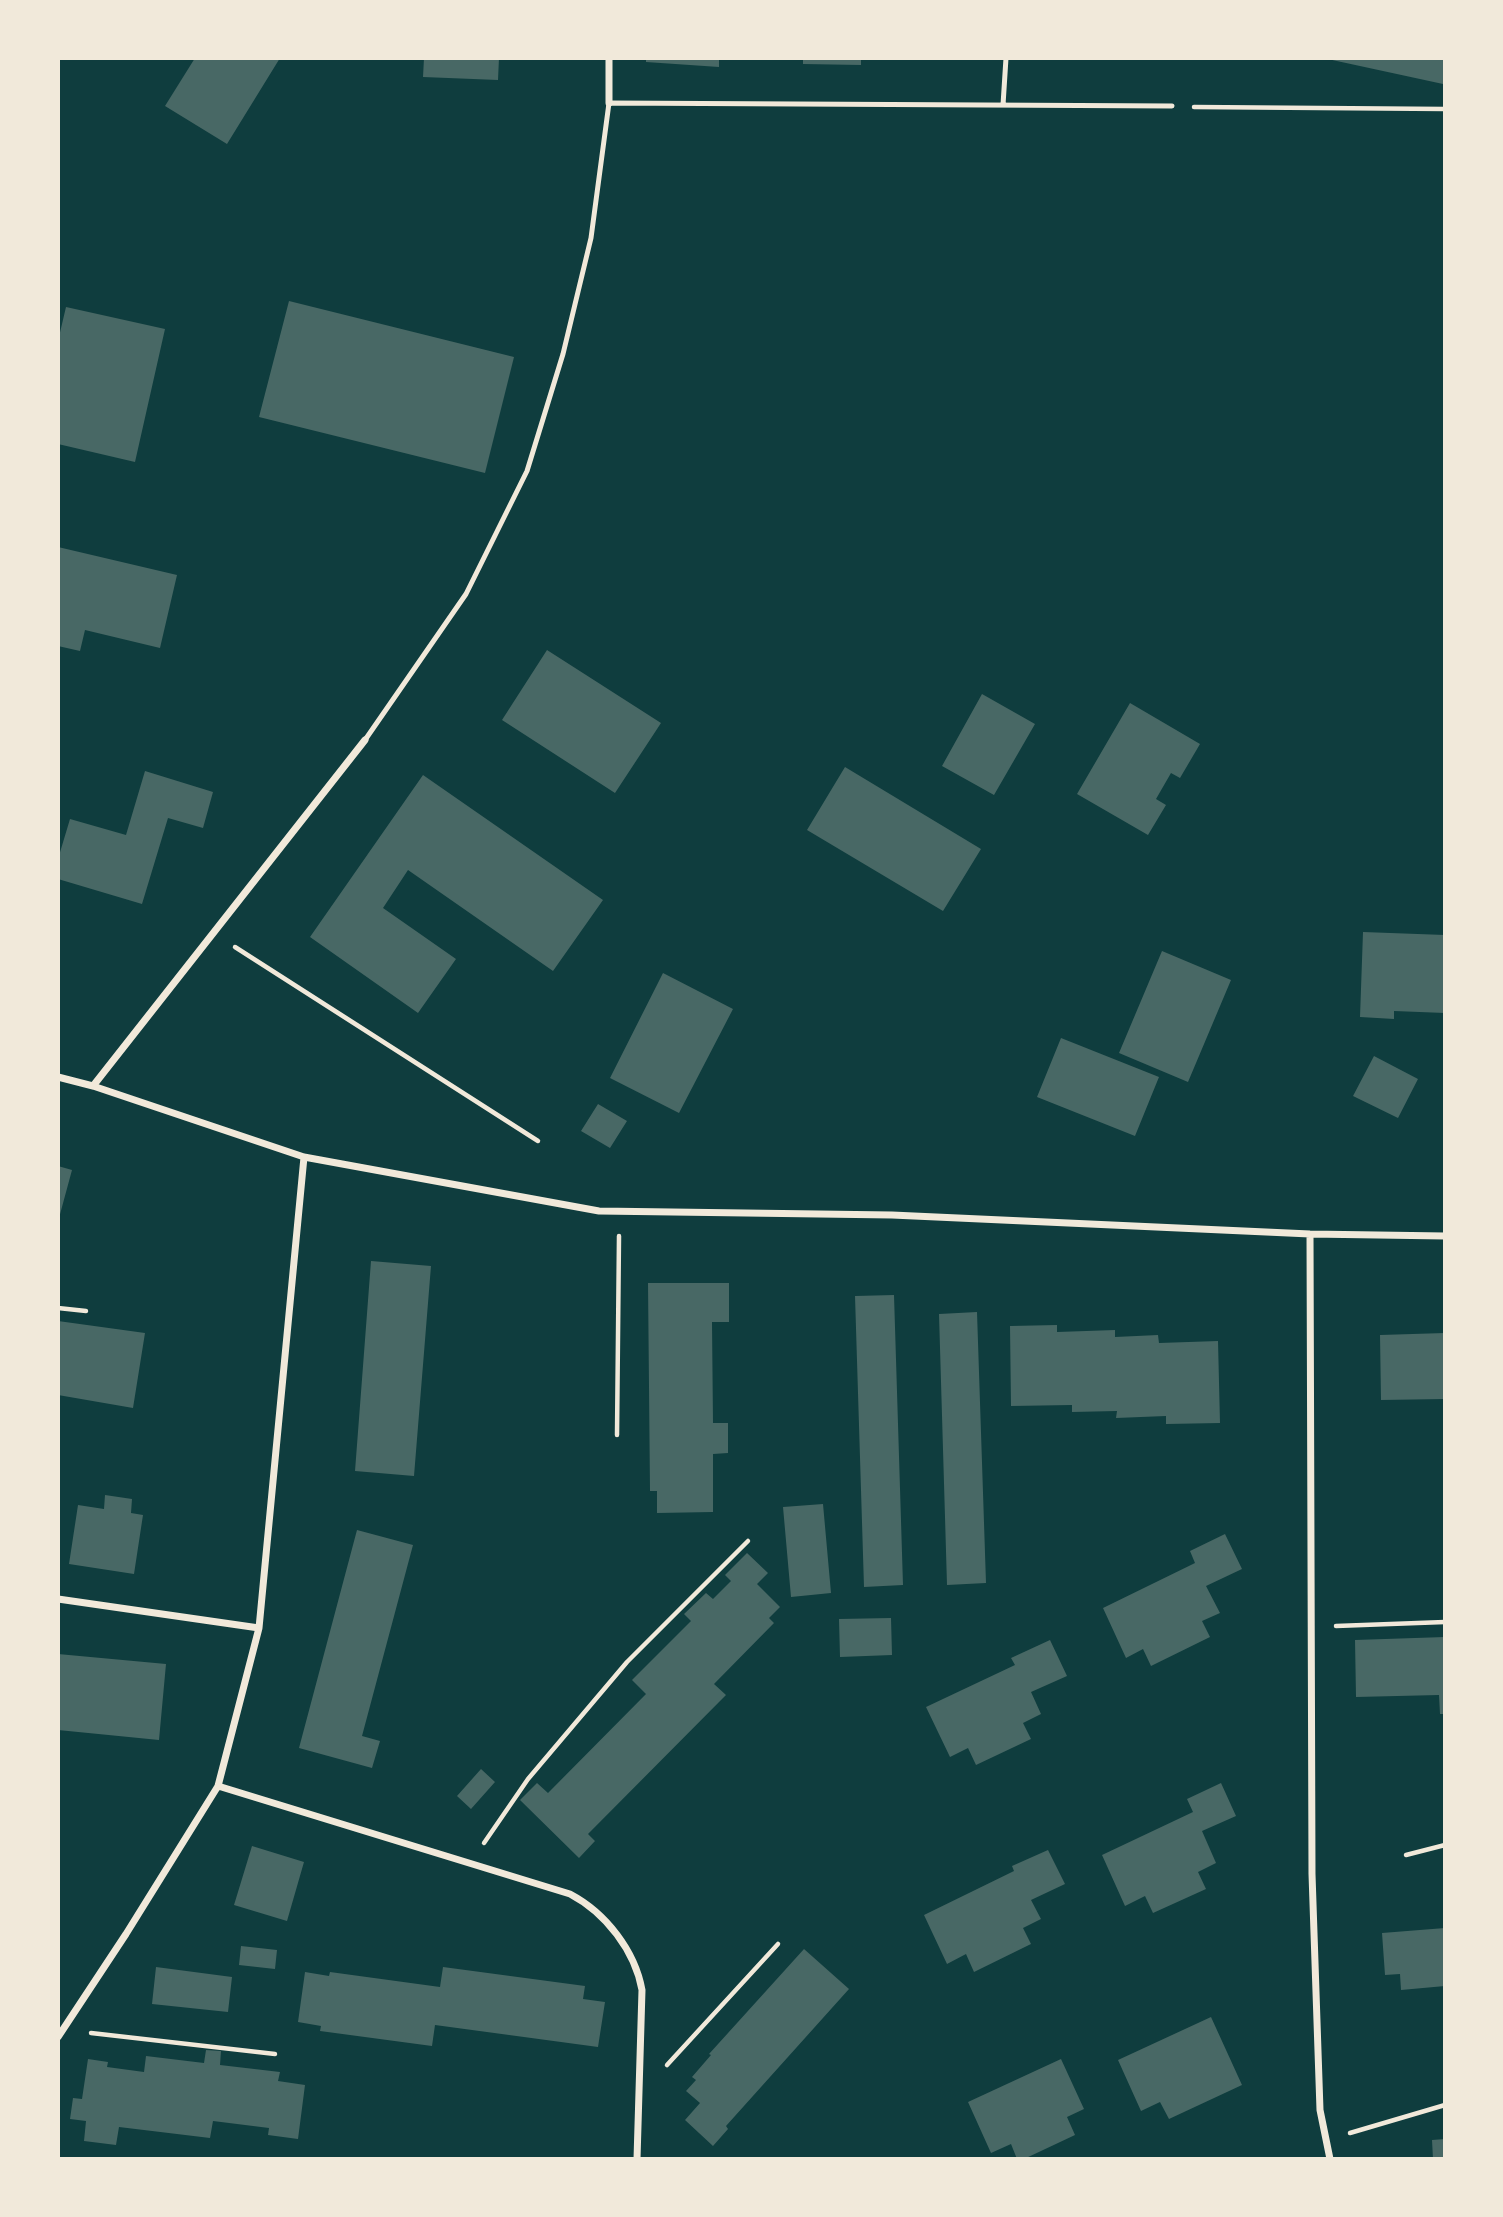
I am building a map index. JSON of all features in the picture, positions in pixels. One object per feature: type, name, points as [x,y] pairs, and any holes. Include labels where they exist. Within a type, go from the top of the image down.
[{"type":"street","points":[[609,58],[609,103]]},
{"type":"street","points":[[93,1086],[365,740]]},
{"type":"street","points":[[58,1077],[93,1086],[304,1157],[599,1211],[892,1215],[1310,1234],[1445,1236]]},
{"type":"street","points":[[60,2033],[126,1934],[218,1786],[259,1628],[304,1157]]},
{"type":"street","points":[[1310,1234],[1312,1888],[1320,2110],[1330,2159]]},
{"type":"street","points":[[58,1599],[259,1628]]},
{"type":"street","points":[[218,1786],[474,1863],[580,1899],[626,1945],[639,1970],[642,1990],[638,2159]]},
{"type":"lane","points":[[1003,105],[1006,58]]},
{"type":"lane","points":[[365,740],[466,594],[527,471],[563,354],[591,238],[609,103],[1172,106]]},
{"type":"path","points":[[1172,106],[1445,109]]},
{"type":"path","points":[[214,933],[538,1141]]},
{"type":"path","points":[[617,1435],[619,1211]]},
{"type":"path","points":[[58,1308],[86,1311]]},
{"type":"path","points":[[474,1863],[484,1843],[528,1779],[627,1662],[748,1541]]},
{"type":"path","points":[[1310,1626],[1445,1622]]},
{"type":"path","points":[[1406,1855],[1445,1845]]},
{"type":"path","points":[[638,2096],[778,1944]]},
{"type":"path","points":[[60,2033],[275,2054]]},
{"type":"path","points":[[1326,2140],[1445,2105]]},
{"type":"building","points":[[195,58],[280,58],[227,144],[165,106]]},
{"type":"building","points":[[424,58],[499,58],[498,80],[423,77]]},
{"type":"building","points":[[646,58],[719,58],[719,67],[646,62]]},
{"type":"building","points":[[803,58],[861,58],[861,65],[803,64]]},
{"type":"building","points":[[1323,58],[1445,58],[1445,75],[1443,84]]},
{"type":"building","points":[[289,301],[514,357],[485,473],[259,417]]},
{"type":"building","points":[[66,307],[165,329],[135,462],[58,444],[58,341]]},
{"type":"building","points":[[58,547],[177,575],[160,648],[85,630],[80,651],[58,646]]},
{"type":"building","points":[[547,650],[661,723],[615,793],[502,720]]},
{"type":"building","points":[[982,694],[1035,724],[994,795],[942,766]]},
{"type":"building","points":[[1130,703],[1200,744],[1180,778],[1171,773],[1156,799],[1166,805],[1148,835],[1077,794]]},
{"type":"building","points":[[845,767],[981,849],[943,911],[807,830]]},
{"type":"building","points":[[145,771],[213,792],[203,828],[168,818],[142,904],[58,879],[58,859],[70,819],[126,835]]},
{"type":"building","points":[[423,775],[603,900],[553,971],[408,870],[383,908],[456,959],[418,1013],[310,937]]},
{"type":"building","points":[[1363,932],[1445,935],[1445,1013],[1394,1011],[1394,1019],[1360,1017]]},
{"type":"building","points":[[1162,951],[1231,980],[1188,1082],[1119,1053]]},
{"type":"building","points":[[663,973],[733,1009],[679,1113],[610,1078]]},
{"type":"building","points":[[1061,1038],[1159,1077],[1135,1136],[1037,1097]]},
{"type":"building","points":[[1374,1056],[1418,1079],[1398,1118],[1353,1096]]},
{"type":"building","points":[[598,1104],[627,1121],[610,1148],[581,1131]]},
{"type":"building","points":[[58,1166],[72,1170],[59,1218],[58,1218]]},
{"type":"building","points":[[371,1261],[431,1266],[414,1476],[355,1471]]},
{"type":"building","points":[[648,1283],[729,1283],[729,1322],[712,1322],[713,1423],[728,1423],[728,1453],[713,1454],[713,1512],[657,1513],[657,1491],[650,1491]]},
{"type":"building","points":[[894,1295],[903,1585],[864,1587],[855,1296]]},
{"type":"building","points":[[977,1312],[986,1583],[947,1585],[939,1314]]},
{"type":"building","points":[[58,1321],[145,1333],[133,1408],[58,1395]]},
{"type":"building","points":[[1057,1325],[1057,1332],[1115,1330],[1115,1337],[1158,1335],[1159,1343],[1218,1341],[1220,1423],[1166,1424],[1166,1416],[1116,1418],[1117,1411],[1072,1412],[1072,1405],[1011,1406],[1010,1326]]},
{"type":"building","points":[[1445,1333],[1445,1399],[1381,1400],[1380,1335]]},
{"type":"building","points":[[105,1495],[132,1499],[131,1513],[143,1515],[134,1574],[69,1564],[78,1505],[104,1509]]},
{"type":"building","points":[[823,1504],[831,1593],[791,1597],[783,1507]]},
{"type":"building","points":[[357,1530],[413,1545],[362,1736],[380,1741],[372,1768],[299,1748]]},
{"type":"building","points":[[1225,1534],[1242,1569],[1206,1586],[1220,1613],[1202,1621],[1210,1637],[1151,1666],[1143,1649],[1126,1658],[1103,1608],[1195,1563],[1190,1551]]},
{"type":"building","points":[[747,1553],[768,1573],[757,1584],[780,1607],[769,1618],[774,1623],[714,1684],[726,1695],[588,1834],[595,1841],[579,1858],[520,1800],[537,1783],[548,1793],[646,1694],[632,1680],[691,1621],[684,1614],[706,1593],[713,1599],[731,1581],[725,1575]]},
{"type":"building","points":[[891,1618],[892,1655],[840,1657],[839,1619]]},
{"type":"building","points":[[1445,1637],[1445,1714],[1440,1714],[1439,1695],[1356,1697],[1355,1640]]},
{"type":"building","points":[[1050,1640],[1067,1676],[1031,1692],[1041,1714],[1023,1723],[1031,1739],[976,1765],[968,1748],[950,1757],[926,1707],[1015,1665],[1011,1658]]},
{"type":"building","points":[[58,1654],[166,1664],[159,1740],[58,1730]]},
{"type":"building","points":[[481,1769],[495,1782],[471,1809],[457,1796]]},
{"type":"building","points":[[1221,1783],[1236,1816],[1202,1831],[1216,1863],[1198,1872],[1206,1889],[1153,1913],[1145,1896],[1125,1906],[1102,1855],[1193,1812],[1187,1799]]},
{"type":"building","points":[[252,1846],[304,1862],[287,1921],[234,1905]]},
{"type":"building","points":[[1048,1850],[1065,1884],[1031,1900],[1041,1919],[1023,1928],[1031,1944],[974,1972],[966,1954],[947,1964],[924,1915],[1014,1871],[1012,1866]]},
{"type":"building","points":[[1445,1928],[1445,1986],[1401,1990],[1400,1974],[1385,1975],[1382,1933]]},
{"type":"building","points":[[241,1946],[277,1950],[275,1969],[239,1965]]},
{"type":"building","points":[[804,1949],[849,1989],[726,2126],[728,2129],[713,2146],[685,2120],[700,2103],[686,2091],[696,2080],[692,2077],[711,2055],[709,2054]]},
{"type":"building","points":[[156,1967],[232,1977],[228,2012],[152,2004]]},
{"type":"building","points":[[443,1967],[585,1986],[583,1999],[605,2002],[598,2047],[435,2025],[432,2046],[320,2031],[321,2026],[298,2022],[305,1972],[329,1976],[330,1972],[440,1987]]},
{"type":"building","points":[[1211,2017],[1242,2085],[1169,2119],[1160,2102],[1141,2111],[1118,2060]]},
{"type":"building","points":[[206,2050],[221,2051],[220,2065],[280,2072],[278,2081],[305,2085],[298,2139],[268,2135],[269,2128],[213,2121],[210,2138],[119,2127],[116,2145],[84,2141],[86,2121],[70,2119],[73,2098],[82,2099],[88,2059],[108,2062],[107,2067],[144,2072],[146,2056],[204,2063]]},
{"type":"building","points":[[1061,2059],[1084,2109],[1067,2117],[1075,2135],[1024,2159],[1017,2159],[1011,2144],[991,2153],[968,2102]]},
{"type":"building","points":[[1445,2139],[1445,2159],[1433,2159],[1432,2140]]}]
